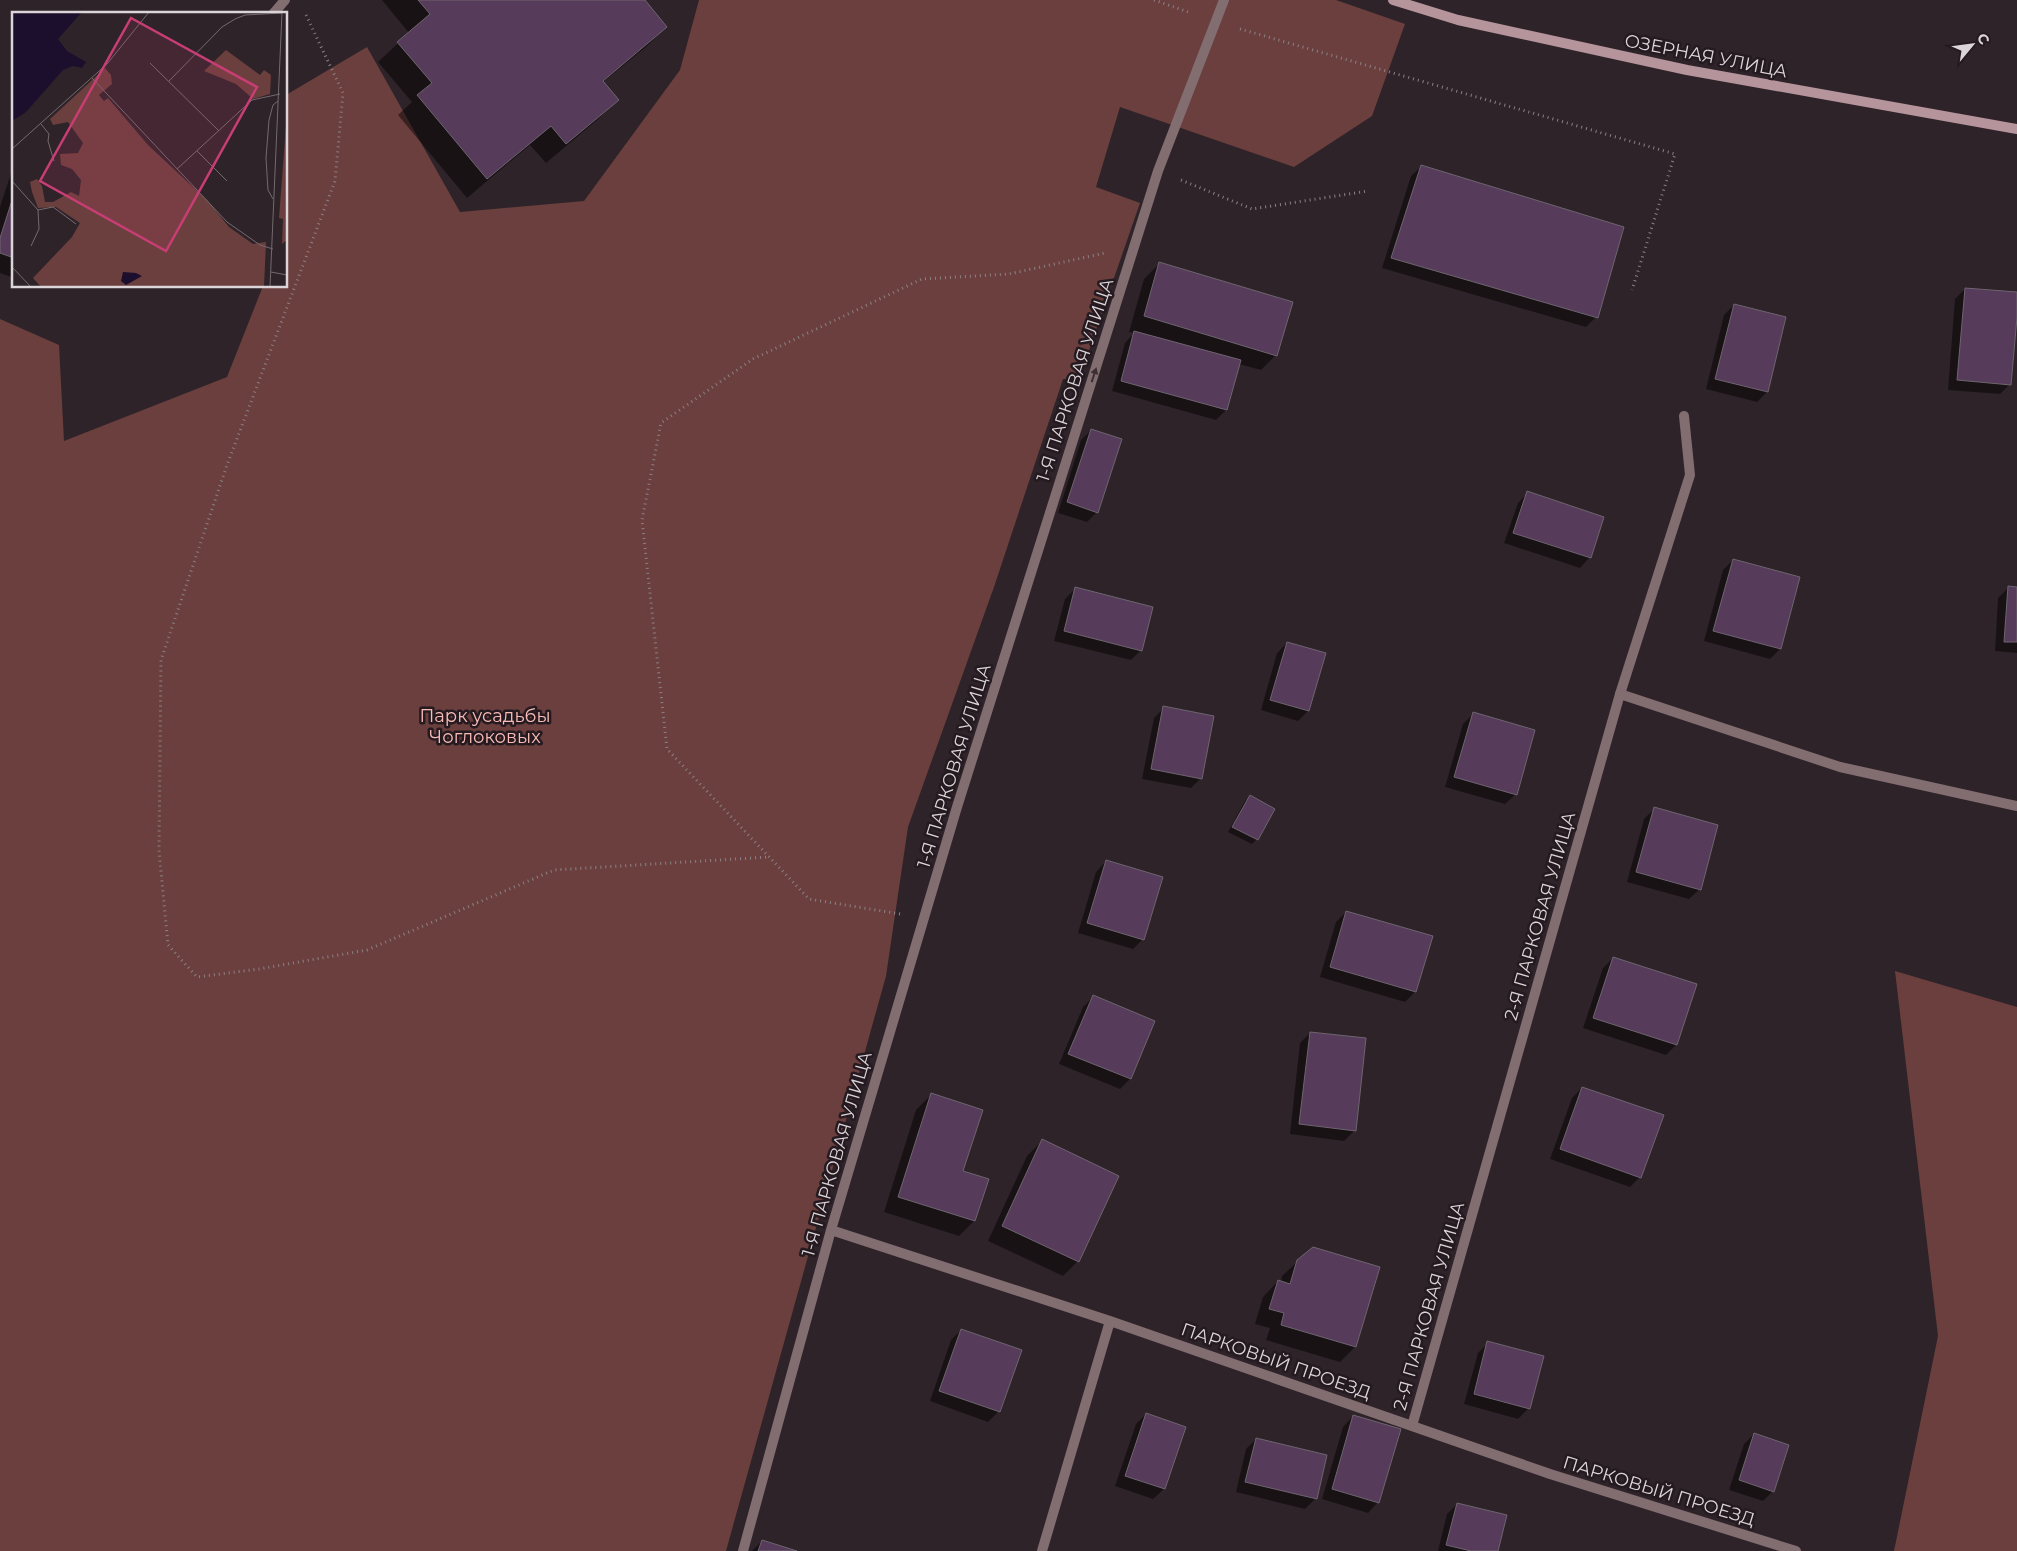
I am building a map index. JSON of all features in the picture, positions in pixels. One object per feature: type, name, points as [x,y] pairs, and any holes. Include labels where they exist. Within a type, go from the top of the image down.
[{"type":"main road","name":"ОЗЕРНАЯ УЛИЦА","points":[[1392,0],[1458,20],[1687,70],[2017,129]]},
{"type":"street","points":[[275,12],[285,0]]},
{"type":"street","name":"1-Я ПАРКОВАЯ УЛИЦА","points":[[744,1551],[831,1230],[924,918],[1158,171],[1224,0]]},
{"type":"street","name":"2-Я ПАРКОВАЯ УЛИЦА","points":[[1412,1426],[1620,694],[1690,474],[1684,416]]},
{"type":"street","points":[[1620,694],[1840,767],[2017,806]]},
{"type":"street","name":"ПАРКОВЫЙ ПРОЕЗД","points":[[831,1230],[1110,1321],[1550,1474],[1796,1551]]},
{"type":"street","points":[[1042,1551],[1110,1321]]},
{"type":"path","points":[[1154,0],[1217,22],[1675,154],[1632,290]]},
{"type":"path","points":[[303,8],[342,93],[335,181],[227,464],[161,660],[159,850],[168,945],[197,977],[260,969],[367,950],[554,870],[769,856]]},
{"type":"path","points":[[1158,171],[1252,209],[1368,191]]},
{"type":"path","points":[[924,918],[809,899],[667,749],[642,520],[661,423],[753,359],[922,279],[1009,274],[1135,246]]},
{"type":"green space","name":"Парк усадьбы Чоглоковых","points":[[699,0],[1336,0],[1405,24],[1372,116],[1294,167],[1120,107],[1096,187],[1140,203],[1079,379],[1063,379],[994,587],[908,827],[886,976],[726,1551],[0,1551],[0,319],[59,345],[64,441],[227,377],[262,288],[288,288],[288,94],[367,47],[460,212],[584,201],[680,70]]},
{"type":"green space","points":[[1895,971],[2017,1007],[2017,1551],[1894,1551],[1938,1336]]},
{"type":"building","points":[[418,0],[645,0],[667,27],[603,81],[619,100],[566,144],[551,126],[487,179],[417,95],[432,83],[397,42],[430,14]]},
{"type":"building","points":[[1421,165],[1624,227],[1598,318],[1391,258]]},
{"type":"building","points":[[12,200],[12,257],[0,253],[0,238]]},
{"type":"building","points":[[1159,262],[1293,302],[1277,356],[1144,316]]},
{"type":"building","points":[[1965,288],[2017,292],[2017,317],[2011,385],[1957,380]]},
{"type":"building","points":[[1734,304],[1786,317],[1768,392],[1715,379]]},
{"type":"building","points":[[1134,331],[1241,360],[1227,410],[1121,381]]},
{"type":"building","points":[[1091,429],[1122,439],[1098,513],[1067,502]]},
{"type":"building","points":[[1527,491],[1604,517],[1591,558],[1513,533]]},
{"type":"building","points":[[1733,559],[1800,577],[1781,649],[1713,631]]},
{"type":"building","points":[[2008,586],[2017,587],[2017,642],[2004,642]]},
{"type":"building","points":[[1075,587],[1153,607],[1142,651],[1064,631]]},
{"type":"building","points":[[1287,642],[1326,653],[1309,711],[1270,700]]},
{"type":"building","points":[[1163,706],[1214,716],[1202,779],[1151,769]]},
{"type":"building","points":[[1473,712],[1535,730],[1517,795],[1454,777]]},
{"type":"building","points":[[1250,795],[1275,809],[1258,840],[1232,827]]},
{"type":"building","points":[[1654,807],[1718,825],[1701,890],[1636,872]]},
{"type":"building","points":[[1106,860],[1163,877],[1144,940],[1087,923]]},
{"type":"building","points":[[1346,911],[1433,936],[1416,992],[1330,967]]},
{"type":"building","points":[[1613,957],[1697,984],[1677,1045],[1593,1018]]},
{"type":"building","points":[[1093,995],[1155,1021],[1131,1079],[1068,1054]]},
{"type":"building","points":[[1310,1032],[1366,1038],[1356,1131],[1299,1124]]},
{"type":"building","points":[[1582,1087],[1664,1115],[1641,1178],[1560,1149]]},
{"type":"building","points":[[931,1093],[983,1110],[963,1171],[989,1179],[975,1221],[898,1197]]},
{"type":"building","points":[[1042,1139],[1119,1176],[1079,1262],[1002,1226]]},
{"type":"building","points":[[1313,1247],[1380,1267],[1356,1347],[1281,1325],[1284,1313],[1269,1309],[1278,1280],[1290,1284],[1297,1260]]},
{"type":"building","points":[[961,1329],[1022,1350],[1000,1412],[939,1391]]},
{"type":"building","points":[[1487,1341],[1544,1356],[1530,1409],[1474,1394]]},
{"type":"building","points":[[1146,1413],[1186,1427],[1165,1489],[1125,1476]]},
{"type":"building","points":[[1353,1415],[1401,1429],[1379,1503],[1332,1489]]},
{"type":"building","points":[[1754,1433],[1789,1445],[1774,1492],[1739,1480]]},
{"type":"building","points":[[1256,1438],[1327,1455],[1317,1499],[1245,1482]]},
{"type":"building","points":[[1457,1503],[1507,1515],[1498,1551],[1471,1551],[1446,1545]]},
{"type":"building","points":[[762,1540],[797,1551],[758,1551]]}]
